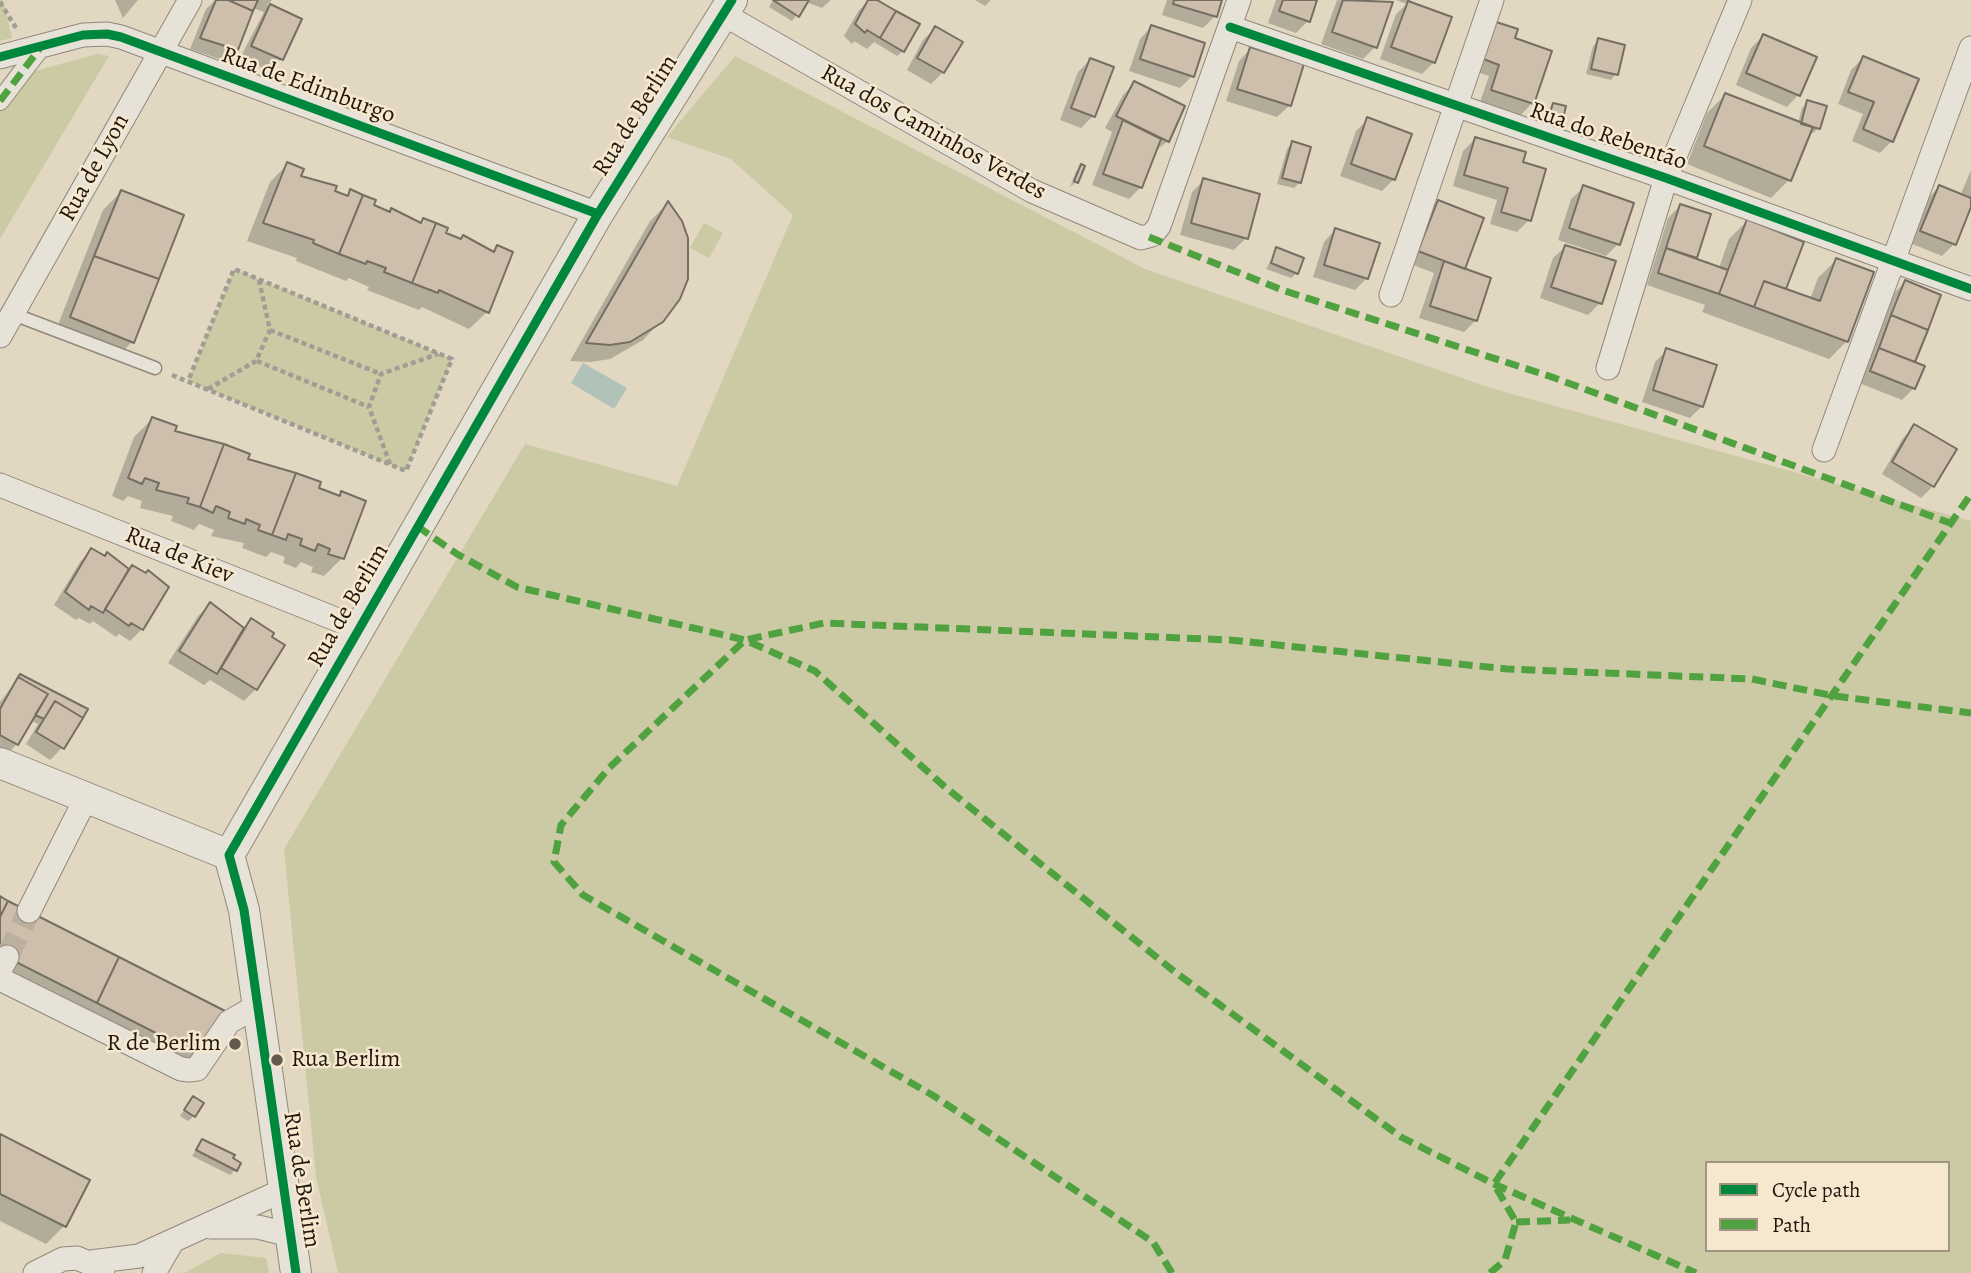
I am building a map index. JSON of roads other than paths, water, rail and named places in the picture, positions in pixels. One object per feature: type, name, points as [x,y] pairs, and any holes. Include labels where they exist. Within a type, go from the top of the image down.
[{"type":"street","name":"Rua de Lyon","points":[[0,336],[190,0]]},
{"type":"street","points":[[1230,27],[1239,0]]},
{"type":"street","points":[[1391,295],[1492,0]]},
{"type":"street","points":[[1608,368],[1666,178],[1740,0]]},
{"type":"street","name":"Rua dos Caminhos Verdes","points":[[728,7],[1032,191],[1136,237],[1149,237],[1159,226],[1230,27]]},
{"type":"street","name":"Rua de Berlim","points":[[296,1273],[244,910],[229,855],[598,214],[728,7]]},
{"type":"street","name":"Rua do Rebentão","points":[[1230,27],[1666,178],[1971,289]]},
{"type":"street","name":"Rua de Edimburgo","points":[[0,57],[32,41],[107,34],[160,51],[598,214]]},
{"type":"street","points":[[0,101],[32,41]]},
{"type":"street","points":[[1824,450],[1971,48]]},
{"type":"street","name":"Rua de Kiev","points":[[0,485],[358,628]]},
{"type":"street","points":[[0,763],[229,855]]},
{"type":"street","points":[[29,911],[86,798]]},
{"type":"street","points":[[2,969],[181,1069],[197,1069],[229,1021],[257,1006]]},
{"type":"street","points":[[34,1272],[63,1259],[100,1267],[139,1256],[208,1227],[244,1207],[284,1190]]},
{"type":"street","points":[[208,1227],[258,1227],[290,1235]]},
{"type":"street","points":[[154,1273],[170,1244]]},
{"type":"lane","points":[[13,314],[155,368]]},
{"type":"tunnel","points":[[7,957],[29,911]]},
{"type":"place","name":"R de Berlim","points":[[235,1044]]},
{"type":"place","name":"Rua Berlim","points":[[277,1060]]}]
